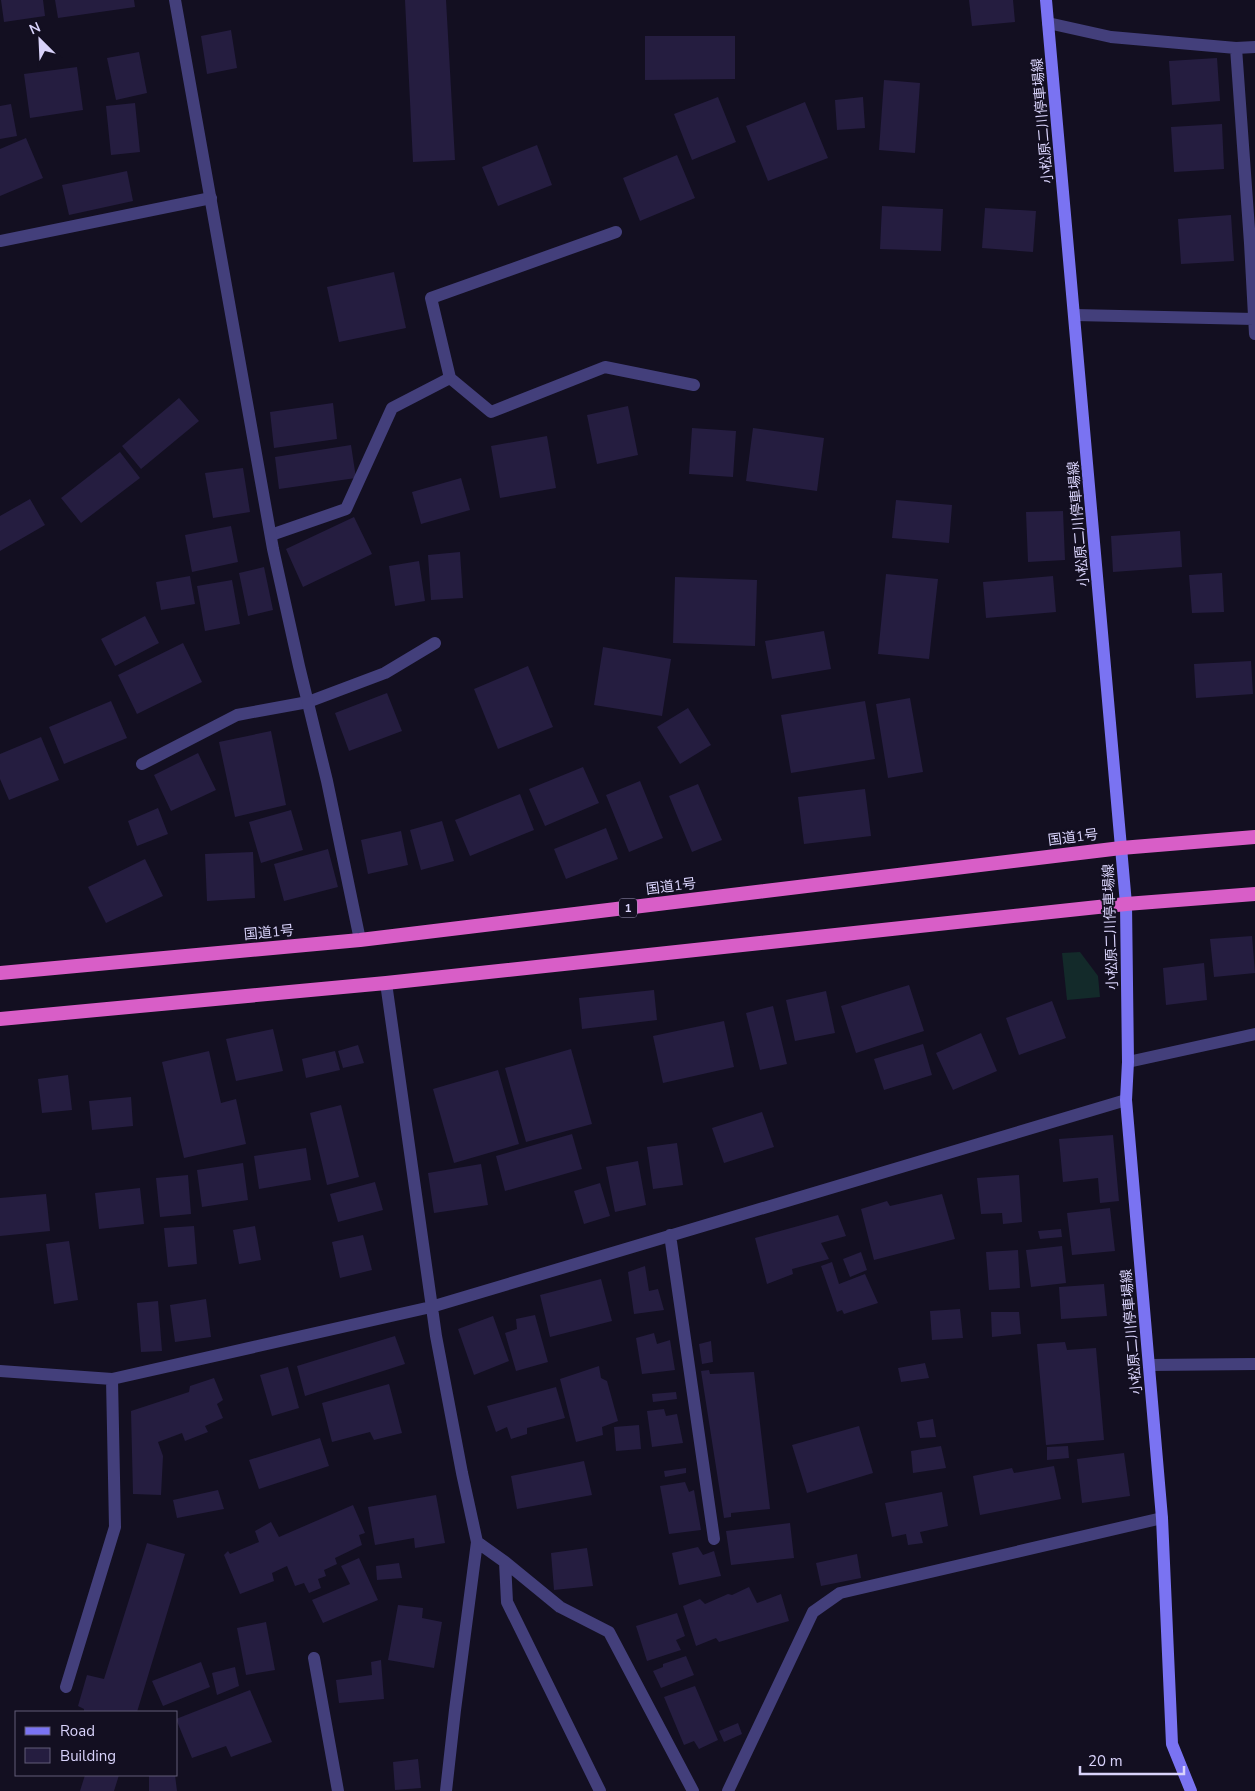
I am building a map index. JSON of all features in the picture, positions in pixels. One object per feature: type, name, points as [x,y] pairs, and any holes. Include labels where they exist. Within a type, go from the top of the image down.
[{"type":"highway","name":"国道1号","points":[[0,973],[360,940],[1121,848],[1255,837]]},
{"type":"highway","points":[[0,1019],[386,983],[1126,904],[1255,894]]},
{"type":"main road","name":"小松原二川停車場線","points":[[1046,0],[1126,904],[1128,1062],[1126,1100],[1162,1518],[1172,1744],[1191,1791]]},
{"type":"street","points":[[175,0],[271,535],[308,702],[328,781],[360,940]]},
{"type":"street","points":[[1048,23],[1111,37],[1236,48],[1255,47]]},
{"type":"street","points":[[1236,48],[1253,243],[1255,334]]},
{"type":"street","points":[[0,241],[211,198]]},
{"type":"street","points":[[616,232],[431,298],[450,378],[491,412],[606,367],[694,385]]},
{"type":"street","points":[[1075,315],[1254,319]]},
{"type":"street","points":[[271,535],[346,509],[392,408],[450,378]]},
{"type":"street","points":[[142,764],[237,715],[308,702],[384,673],[435,643]]},
{"type":"street","points":[[386,983],[431,1307],[462,1473],[478,1542],[446,1791]]},
{"type":"street","points":[[1128,1062],[1255,1034]]},
{"type":"street","points":[[0,1371],[112,1379],[431,1307],[1126,1100]]},
{"type":"street","points":[[670,1236],[714,1539]]},
{"type":"street","points":[[1149,1365],[1255,1364]]},
{"type":"street","points":[[66,1687],[115,1527],[112,1379]]},
{"type":"street","points":[[728,1791],[813,1612],[840,1593],[1162,1518]]},
{"type":"street","points":[[478,1542],[560,1607],[609,1632],[693,1791]]},
{"type":"street","points":[[505,1562],[507,1602],[600,1791]]},
{"type":"street","points":[[314,1658],[338,1791]]},
{"type":"green space","points":[[1080,952],[1098,976],[1100,997],[1067,1000],[1062,953]]},
{"type":"building","points":[[1,0],[43,0],[45,16],[4,22]]},
{"type":"building","points":[[55,0],[134,0],[135,7],[58,18]]},
{"type":"building","points":[[405,0],[446,0],[455,160],[413,162]]},
{"type":"building","points":[[969,0],[1013,0],[1015,22],[972,26]]},
{"type":"building","points":[[231,30],[237,68],[207,74],[201,36]]},
{"type":"building","points":[[645,36],[735,36],[735,79],[645,80]]},
{"type":"building","points":[[139,52],[147,93],[116,100],[107,58]]},
{"type":"building","points":[[1217,58],[1220,101],[1172,105],[1169,61]]},
{"type":"building","points":[[77,67],[83,110],[30,118],[24,74]]},
{"type":"building","points":[[884,80],[920,83],[915,153],[879,150]]},
{"type":"building","points":[[718,97],[736,142],[692,160],[674,114]]},
{"type":"building","points":[[863,97],[865,128],[837,130],[835,100]]},
{"type":"building","points":[[805,102],[828,158],[768,181],[746,126]]},
{"type":"building","points":[[135,103],[140,152],[111,155],[106,106]]},
{"type":"building","points":[[11,104],[17,136],[0,139],[0,106]]},
{"type":"building","points":[[1222,124],[1224,169],[1174,172],[1171,127]]},
{"type":"building","points":[[26,138],[43,178],[0,196],[0,149]]},
{"type":"building","points":[[537,145],[552,185],[498,206],[482,167]]},
{"type":"building","points":[[677,155],[695,198],[640,221],[623,178]]},
{"type":"building","points":[[127,171],[133,201],[69,215],[62,185]]},
{"type":"building","points":[[882,206],[943,209],[941,251],[880,249]]},
{"type":"building","points":[[985,208],[1036,211],[1033,252],[982,248]]},
{"type":"building","points":[[1231,215],[1234,261],[1181,264],[1178,219]]},
{"type":"building","points":[[394,272],[406,328],[339,342],[327,287]]},
{"type":"building","points":[[179,398],[199,421],[141,469],[122,446]]},
{"type":"building","points":[[333,403],[337,439],[274,448],[270,412]]},
{"type":"building","points":[[628,406],[638,455],[597,464],[587,415]]},
{"type":"building","points":[[692,428],[736,431],[733,477],[689,474]]},
{"type":"building","points":[[753,428],[824,438],[817,491],[746,481]]},
{"type":"building","points":[[547,436],[556,488],[500,498],[491,446]]},
{"type":"building","points":[[351,445],[356,478],[279,489],[275,457]]},
{"type":"building","points":[[120,452],[140,478],[81,523],[61,498]]},
{"type":"building","points":[[243,468],[250,512],[213,518],[205,473]]},
{"type":"building","points":[[461,478],[470,510],[421,524],[412,492]]},
{"type":"building","points":[[30,499],[45,525],[0,551],[0,516]]},
{"type":"building","points":[[896,500],[952,505],[949,543],[892,538]]},
{"type":"building","points":[[1063,511],[1065,560],[1028,562],[1026,512]]},
{"type":"building","points":[[354,517],[372,554],[303,587],[286,549]]},
{"type":"building","points":[[231,526],[238,562],[192,572],[185,535]]},
{"type":"building","points":[[1180,531],[1182,567],[1113,572],[1111,536]]},
{"type":"building","points":[[460,552],[463,598],[431,600],[428,555]]},
{"type":"building","points":[[419,561],[425,601],[395,606],[389,566]]},
{"type":"building","points":[[264,567],[273,610],[248,616],[239,573]]},
{"type":"building","points":[[1222,573],[1224,612],[1192,613],[1189,575]]},
{"type":"building","points":[[886,574],[938,579],[929,659],[878,654]]},
{"type":"building","points":[[190,576],[195,604],[161,610],[156,582]]},
{"type":"building","points":[[1053,576],[1056,612],[986,618],[983,582]]},
{"type":"building","points":[[675,577],[757,580],[755,646],[673,643]]},
{"type":"building","points":[[232,580],[240,624],[205,631],[197,586]]},
{"type":"building","points":[[145,616],[159,643],[115,666],[101,639]]},
{"type":"building","points":[[824,631],[831,669],[772,679],[765,641]]},
{"type":"building","points":[[183,643],[202,682],[137,714],[118,675]]},
{"type":"building","points":[[603,647],[671,659],[662,716],[594,705]]},
{"type":"building","points":[[1251,661],[1253,694],[1196,698],[1194,664]]},
{"type":"building","points":[[528,666],[553,727],[498,749],[474,689]]},
{"type":"building","points":[[387,693],[402,731],[349,751],[335,713]]},
{"type":"building","points":[[910,698],[923,772],[888,778],[876,704]]},
{"type":"building","points":[[111,701],[127,738],[64,764],[49,727]]},
{"type":"building","points":[[865,701],[875,759],[791,773],[781,715]]},
{"type":"building","points":[[688,708],[711,745],[680,764],[657,727]]},
{"type":"building","points":[[271,731],[286,805],[235,817],[219,742]]},
{"type":"building","points":[[41,737],[59,780],[9,800],[0,779],[0,754]]},
{"type":"building","points":[[198,753],[216,790],[171,811],[154,775]]},
{"type":"building","points":[[583,767],[599,803],[545,826],[529,789]]},
{"type":"building","points":[[640,781],[663,838],[629,852],[606,795]]},
{"type":"building","points":[[698,784],[722,840],[692,852],[669,796]]},
{"type":"building","points":[[865,789],[871,836],[804,844],[798,797]]},
{"type":"building","points":[[520,794],[534,830],[470,856],[455,820]]},
{"type":"building","points":[[158,808],[168,834],[137,846],[128,821]]},
{"type":"building","points":[[291,810],[303,850],[261,863],[249,822]]},
{"type":"building","points":[[442,821],[454,861],[421,870],[410,830]]},
{"type":"building","points":[[606,828],[618,859],[566,879],[554,849]]},
{"type":"building","points":[[401,831],[408,865],[368,874],[361,840]]},
{"type":"building","points":[[328,849],[338,887],[284,901],[274,864]]},
{"type":"building","points":[[253,852],[255,898],[207,901],[205,854]]},
{"type":"building","points":[[145,859],[163,896],[106,923],[88,887]]},
{"type":"building","points":[[1252,936],[1255,973],[1214,977],[1210,939]]},
{"type":"building","points":[[1204,963],[1207,1000],[1166,1005],[1163,968]]},
{"type":"building","points":[[909,985],[924,1031],[856,1053],[841,1006]]},
{"type":"building","points":[[654,990],[657,1020],[582,1029],[579,998]]},
{"type":"building","points":[[826,991],[835,1033],[795,1041],[786,1000]]},
{"type":"building","points":[[1052,1001],[1066,1038],[1019,1055],[1006,1018]]},
{"type":"building","points":[[773,1006],[787,1064],[760,1070],[746,1013]]},
{"type":"building","points":[[724,1021],[734,1067],[663,1083],[653,1036]]},
{"type":"building","points":[[273,1029],[283,1071],[236,1081],[226,1039]]},
{"type":"building","points":[[981,1033],[997,1071],[953,1090],[936,1053]]},
{"type":"building","points":[[923,1044],[932,1075],[884,1090],[874,1059]]},
{"type":"building","points":[[358,1045],[364,1063],[343,1068],[338,1051]]},
{"type":"building","points":[[571,1049],[592,1124],[526,1142],[505,1068]]},
{"type":"building","points":[[209,1051],[221,1103],[236,1099],[246,1144],[184,1158],[162,1062]]},
{"type":"building","points":[[335,1051],[340,1070],[306,1078],[302,1059]]},
{"type":"building","points":[[498,1070],[519,1144],[454,1163],[433,1089]]},
{"type":"building","points":[[68,1075],[72,1110],[42,1113],[38,1079]]},
{"type":"building","points":[[131,1097],[133,1126],[92,1130],[89,1101]]},
{"type":"building","points":[[341,1105],[359,1177],[327,1185],[310,1113]]},
{"type":"building","points":[[762,1112],[774,1147],[724,1163],[712,1128]]},
{"type":"building","points":[[572,1134],[582,1169],[505,1191],[496,1156]]},
{"type":"building","points":[[1113,1135],[1119,1201],[1100,1203],[1098,1178],[1063,1182],[1059,1139]]},
{"type":"building","points":[[677,1143],[683,1185],[653,1189],[647,1147]]},
{"type":"building","points":[[306,1148],[311,1180],[259,1189],[254,1156]]},
{"type":"building","points":[[638,1161],[646,1205],[615,1212],[606,1167]]},
{"type":"building","points":[[243,1163],[248,1200],[202,1207],[197,1170]]},
{"type":"building","points":[[481,1164],[488,1205],[434,1213],[428,1173]]},
{"type":"building","points":[[188,1175],[191,1214],[160,1217],[156,1178]]},
{"type":"building","points":[[1019,1175],[1022,1222],[1003,1224],[1002,1213],[981,1214],[977,1178]]},
{"type":"building","points":[[375,1182],[383,1210],[338,1222],[330,1194]]},
{"type":"building","points":[[600,1183],[610,1216],[584,1224],[574,1191]]},
{"type":"building","points":[[140,1188],[144,1224],[99,1229],[95,1193]]},
{"type":"building","points":[[46,1194],[50,1231],[0,1236],[0,1198]]},
{"type":"building","points":[[942,1194],[955,1239],[874,1260],[861,1209],[887,1201],[890,1206]]},
{"type":"building","points":[[1110,1208],[1115,1251],[1072,1255],[1067,1213]]},
{"type":"building","points":[[838,1215],[846,1236],[821,1243],[829,1259],[792,1269],[793,1274],[767,1284],[755,1238]]},
{"type":"building","points":[[194,1226],[197,1264],[168,1267],[164,1228]]},
{"type":"building","points":[[255,1226],[261,1260],[239,1264],[233,1230]]},
{"type":"building","points":[[1061,1229],[1062,1237],[1040,1239],[1038,1231]]},
{"type":"building","points":[[363,1235],[372,1270],[340,1278],[332,1242]]},
{"type":"building","points":[[69,1241],[78,1300],[54,1304],[46,1244]]},
{"type":"building","points":[[1062,1246],[1066,1283],[1031,1287],[1026,1250]]},
{"type":"building","points":[[1018,1250],[1020,1288],[989,1290],[986,1252]]},
{"type":"building","points":[[861,1252],[867,1270],[850,1277],[843,1259]]},
{"type":"building","points":[[832,1262],[839,1284],[865,1274],[878,1303],[844,1314],[842,1310],[837,1312],[821,1266]]},
{"type":"building","points":[[645,1266],[649,1291],[658,1289],[664,1310],[634,1314],[628,1272]]},
{"type":"building","points":[[601,1279],[612,1321],[550,1337],[540,1295]]},
{"type":"building","points":[[1104,1284],[1107,1316],[1061,1319],[1059,1287]]},
{"type":"building","points":[[206,1299],[211,1337],[175,1342],[170,1305]]},
{"type":"building","points":[[158,1301],[162,1351],[141,1352],[137,1303]]},
{"type":"building","points":[[960,1309],[963,1338],[932,1340],[930,1311]]},
{"type":"building","points":[[991,1312],[1019,1312],[1021,1334],[992,1337]]},
{"type":"building","points":[[535,1315],[548,1362],[516,1371],[505,1333],[517,1329],[516,1319]]},
{"type":"building","points":[[493,1316],[509,1361],[474,1375],[458,1329]]},
{"type":"building","points":[[654,1333],[657,1344],[670,1340],[675,1370],[642,1374],[636,1338]]},
{"type":"building","points":[[395,1336],[405,1364],[305,1396],[297,1366]]},
{"type":"building","points":[[711,1341],[713,1362],[702,1364],[699,1344]]},
{"type":"building","points":[[1065,1342],[1067,1350],[1096,1348],[1104,1440],[1046,1445],[1037,1344]]},
{"type":"building","points":[[925,1363],[929,1378],[901,1382],[898,1368]]},
{"type":"building","points":[[599,1366],[601,1378],[607,1381],[618,1421],[602,1427],[603,1435],[576,1442],[560,1379]]},
{"type":"building","points":[[288,1367],[299,1408],[272,1416],[260,1375]]},
{"type":"building","points":[[709,1370],[710,1374],[754,1372],[770,1509],[731,1513],[731,1517],[724,1518],[701,1371]]},
{"type":"building","points":[[214,1378],[223,1400],[217,1404],[223,1418],[205,1426],[208,1432],[185,1441],[182,1433],[158,1442],[163,1456],[161,1495],[133,1494],[131,1411],[189,1392],[190,1386]]},
{"type":"building","points":[[389,1384],[402,1433],[374,1440],[370,1432],[332,1442],[322,1403]]},
{"type":"building","points":[[556,1387],[565,1418],[527,1428],[527,1434],[511,1439],[507,1427],[496,1432],[487,1406]]},
{"type":"building","points":[[676,1392],[677,1399],[653,1402],[652,1394]]},
{"type":"building","points":[[664,1409],[666,1416],[677,1414],[683,1443],[652,1447],[647,1411]]},
{"type":"building","points":[[933,1419],[936,1437],[920,1438],[917,1422]]},
{"type":"building","points":[[639,1425],[641,1449],[616,1451],[614,1427]]},
{"type":"building","points":[[859,1426],[873,1473],[807,1493],[792,1445]]},
{"type":"building","points":[[320,1438],[329,1466],[259,1489],[249,1460]]},
{"type":"building","points":[[941,1446],[946,1468],[913,1473],[911,1451]]},
{"type":"building","points":[[1068,1446],[1069,1458],[1047,1460],[1047,1447]]},
{"type":"building","points":[[1124,1453],[1130,1496],[1082,1503],[1077,1459]]},
{"type":"building","points":[[584,1461],[592,1495],[517,1509],[511,1476]]},
{"type":"building","points":[[1054,1466],[1061,1499],[980,1515],[973,1476],[1012,1468],[1014,1473]]},
{"type":"building","points":[[686,1468],[686,1473],[665,1477],[664,1471]]},
{"type":"building","points":[[685,1482],[689,1492],[694,1490],[701,1530],[669,1534],[660,1486]]},
{"type":"building","points":[[218,1490],[224,1509],[177,1518],[173,1500]]},
{"type":"building","points":[[942,1492],[948,1526],[920,1532],[923,1543],[908,1545],[906,1534],[892,1537],[885,1503]]},
{"type":"building","points":[[436,1495],[445,1543],[415,1548],[414,1538],[375,1545],[368,1507]]},
{"type":"building","points":[[353,1505],[365,1533],[359,1535],[362,1545],[335,1558],[337,1564],[324,1570],[326,1576],[318,1579],[321,1588],[309,1593],[304,1583],[295,1586],[287,1566],[272,1573],[274,1581],[240,1594],[224,1555],[228,1551],[230,1554],[259,1542],[255,1531],[271,1522],[279,1537]]},
{"type":"building","points":[[790,1523],[794,1558],[731,1565],[726,1531]]},
{"type":"building","points":[[147,1543],[185,1554],[137,1711],[84,1711],[84,1709],[78,1706],[87,1675],[104,1679]]},
{"type":"building","points":[[698,1547],[703,1555],[714,1551],[721,1576],[679,1585],[672,1553]]},
{"type":"building","points":[[587,1548],[593,1586],[554,1590],[551,1553]]},
{"type":"building","points":[[857,1554],[861,1578],[821,1586],[816,1563]]},
{"type":"building","points":[[359,1558],[378,1600],[323,1623],[312,1600],[350,1584],[341,1566]]},
{"type":"building","points":[[399,1563],[402,1578],[377,1580],[376,1566]]},
{"type":"building","points":[[749,1587],[757,1603],[781,1594],[789,1621],[719,1642],[716,1638],[696,1646],[683,1606],[700,1599],[705,1604]]},
{"type":"building","points":[[398,1605],[423,1608],[422,1618],[442,1622],[434,1668],[388,1660]]},
{"type":"building","points":[[677,1613],[685,1636],[676,1640],[681,1650],[647,1661],[636,1626]]},
{"type":"building","points":[[266,1622],[275,1670],[246,1675],[237,1628]]},
{"type":"building","points":[[686,1656],[694,1675],[661,1688],[653,1671],[663,1667],[663,1664]]},
{"type":"building","points":[[381,1660],[384,1699],[339,1703],[336,1680],[372,1675],[371,1662]]},
{"type":"building","points":[[201,1662],[210,1687],[163,1706],[152,1681]]},
{"type":"building","points":[[235,1667],[239,1686],[217,1695],[212,1673]]},
{"type":"building","points":[[695,1686],[718,1740],[699,1749],[694,1741],[684,1745],[664,1697]]},
{"type":"building","points":[[250,1690],[272,1742],[231,1757],[226,1746],[192,1758],[178,1724],[178,1718]]},
{"type":"building","points":[[738,1723],[742,1734],[724,1742],[719,1731]]},
{"type":"building","points":[[418,1759],[421,1788],[395,1790],[393,1762]]},
{"type":"building","points":[[85,1776],[119,1776],[114,1791],[80,1791]]},
{"type":"building","points":[[149,1776],[175,1776],[177,1791],[149,1791]]}]
